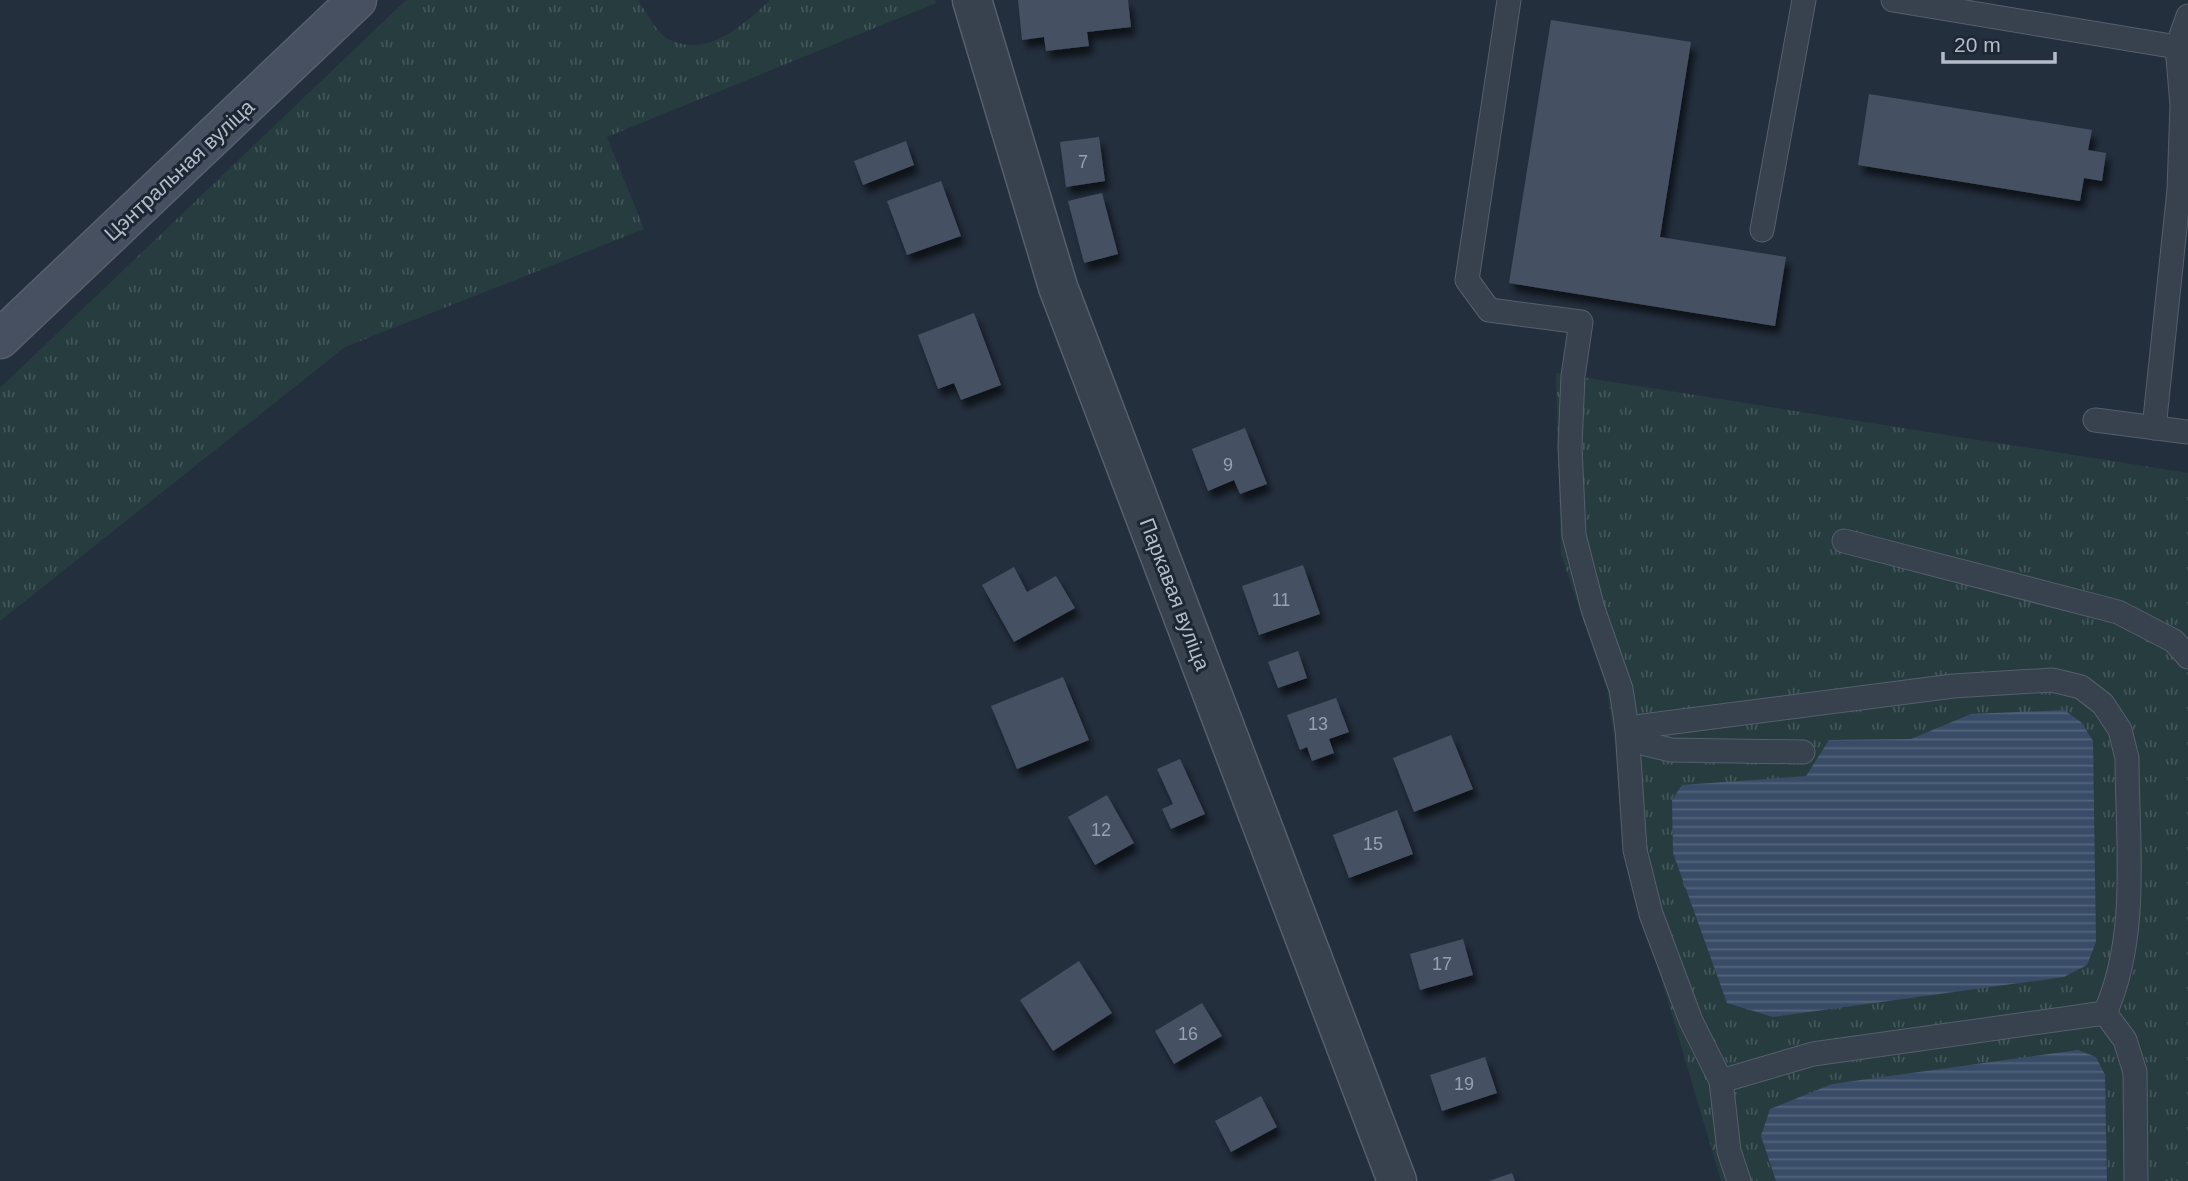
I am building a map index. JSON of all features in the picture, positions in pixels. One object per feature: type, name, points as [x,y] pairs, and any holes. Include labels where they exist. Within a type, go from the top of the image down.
[{"type":"main road","name":"Цэнтральная вуліца","points":[[0,339],[358,0]]},
{"type":"street","name":"Паркавая вуліца","points":[[972,0],[1058,288],[1397,1181]]},
{"type":"lane","points":[[1509,0],[1467,280],[1489,310],[1581,322],[1573,376],[1570,446],[1574,535],[1593,609],[1621,689],[1627,728],[1635,850],[1651,914],[1691,1021],[1721,1081],[1729,1151],[1739,1181]]},
{"type":"lane","points":[[1762,230],[1804,0]]},
{"type":"lane","points":[[1894,0],[2177,47]]},
{"type":"lane","points":[[2154,428],[2179,190],[2182,105],[2177,47],[2188,16]]},
{"type":"lane","points":[[2095,420],[2188,432]]},
{"type":"lane","points":[[1844,541],[2118,612],[2174,641],[2188,656]]},
{"type":"lane","points":[[1627,728],[1953,686],[2052,680],[2081,687],[2103,704],[2120,730],[2127,758],[2127,933],[2118,984],[2105,1013]]},
{"type":"lane","points":[[1627,728],[1646,744],[1671,750],[1803,752]]},
{"type":"lane","points":[[1721,1081],[1814,1054],[2105,1013]]},
{"type":"lane","points":[[2105,1013],[2124,1040],[2135,1072],[2136,1181]]},
{"type":"green space","points":[[406,0],[638,0],[664,36],[682,44],[697,45],[710,42],[736,29],[770,0],[935,0],[936,3],[607,137],[644,229],[345,347],[0,621],[0,388]]},
{"type":"green space","points":[[1556,373],[2188,473],[2188,1181],[1721,1181],[1624,852],[1615,745],[1607,690],[1561,554]]},
{"type":"water","points":[[2064,710],[2081,722],[2093,741],[2096,942],[2087,965],[2064,977],[1773,1017],[1727,1003],[1673,853],[1672,800],[1682,785],[1806,776],[1829,740],[1911,739],[1971,714]]},
{"type":"water","points":[[2078,1050],[2096,1057],[2105,1075],[2107,1181],[1776,1181],[1761,1136],[1770,1109],[1832,1084]]},
{"type":"building","points":[[1018,0],[1128,0],[1131,27],[1087,32],[1089,46],[1046,51],[1044,37],[1022,40]]},
{"type":"building","points":[[1551,20],[1691,42],[1660,237],[1786,257],[1775,326],[1509,283]]},
{"type":"building","points":[[1869,94],[2092,130],[2088,150],[2106,153],[2102,181],[2084,178],[2080,201],[1858,165]]},
{"type":"building","points":[[1099,137],[1105,181],[1066,187],[1060,142]]},
{"type":"building","points":[[906,141],[914,165],[863,185],[854,161]]},
{"type":"building","points":[[941,181],[961,236],[907,255],[887,201]]},
{"type":"building","points":[[1102,193],[1118,254],[1084,263],[1068,201]]},
{"type":"building","points":[[974,313],[1001,385],[961,400],[954,383],[938,389],[918,335]]},
{"type":"building","points":[[1245,428],[1267,484],[1240,494],[1234,480],[1208,491],[1192,449]]},
{"type":"building","points":[[1303,565],[1320,614],[1259,635],[1242,586]]},
{"type":"building","points":[[1014,567],[1027,592],[1056,576],[1075,608],[1014,642],[982,585]]},
{"type":"building","points":[[1298,651],[1307,678],[1278,688],[1268,662]]},
{"type":"building","points":[[1063,677],[1089,740],[1017,769],[991,706]]},
{"type":"building","points":[[1336,698],[1349,732],[1329,739],[1334,753],[1312,761],[1307,747],[1300,750],[1287,715]]},
{"type":"building","points":[[1451,735],[1473,789],[1414,812],[1393,758]]},
{"type":"building","points":[[1180,759],[1205,814],[1171,829],[1162,809],[1173,804],[1157,769]]},
{"type":"building","points":[[1107,795],[1134,843],[1095,865],[1068,817]]},
{"type":"building","points":[[1397,810],[1413,854],[1349,878],[1333,835]]},
{"type":"building","points":[[1463,939],[1473,975],[1420,990],[1410,954]]},
{"type":"building","points":[[1079,961],[1112,1013],[1053,1051],[1020,1000]]},
{"type":"building","points":[[1202,1003],[1222,1036],[1174,1064],[1155,1031]]},
{"type":"building","points":[[1485,1057],[1497,1093],[1442,1111],[1430,1075]]},
{"type":"building","points":[[1261,1096],[1277,1127],[1231,1152],[1215,1121]]},
{"type":"building","points":[[1512,1173],[1515,1181],[1489,1181]]}]
